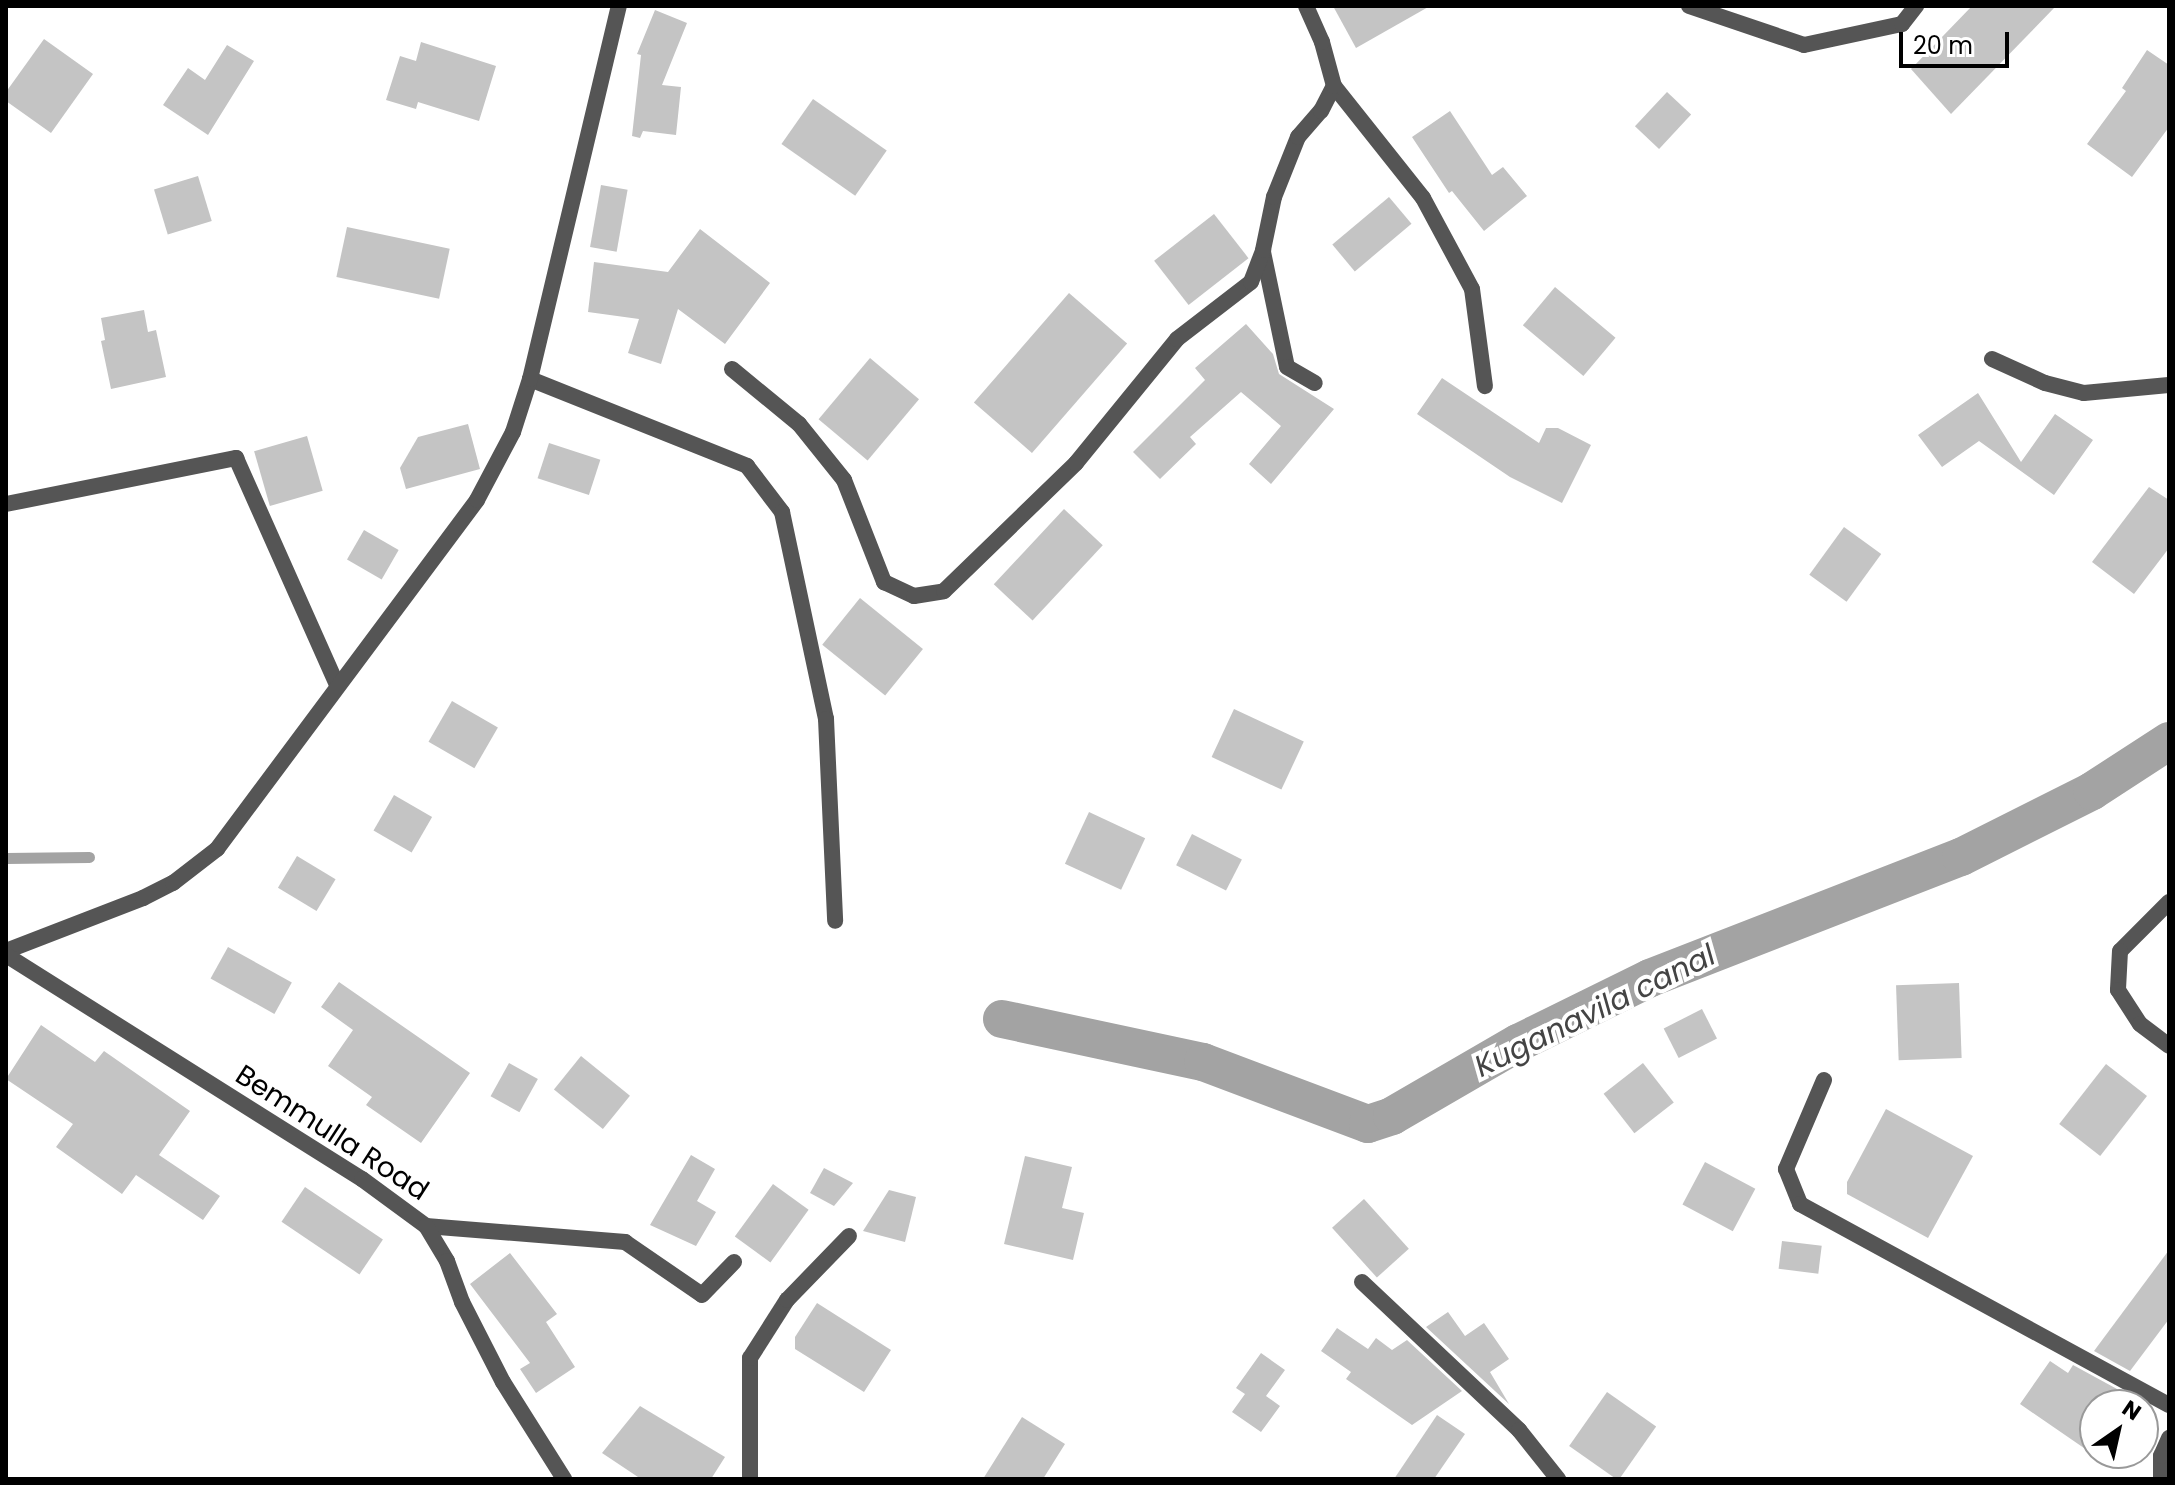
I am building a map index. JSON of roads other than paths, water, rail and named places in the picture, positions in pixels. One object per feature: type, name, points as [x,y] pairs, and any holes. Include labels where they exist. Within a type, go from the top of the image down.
[{"type":"street","points":[[6,953],[143,898],[173,883],[217,849],[477,500],[513,432],[530,379],[619,6]]},
{"type":"street","points":[[1306,6],[1322,42],[1334,86],[1423,198],[1472,289],[1485,386]]},
{"type":"street","points":[[1689,6],[1804,45],[1902,24],[1916,6]]},
{"type":"street","points":[[732,369],[799,424],[844,480],[884,582],[914,596],[944,591],[1076,463],[1177,339],[1251,282],[1263,250],[1274,197],[1298,137],[1321,111],[1334,86]]},
{"type":"street","points":[[1263,250],[1287,367],[1315,383]]},
{"type":"street","points":[[1992,359],[2045,383],[2084,393],[2169,385]]},
{"type":"street","points":[[530,379],[747,466],[782,512],[826,719],[835,921]]},
{"type":"street","points":[[6,504],[236,458],[337,685]]},
{"type":"street","points":[[2169,902],[2120,951],[2118,990],[2140,1024],[2169,1046]]},
{"type":"street","name":"Bemmulla Road","points":[[6,953],[362,1179],[426,1226],[447,1261],[462,1302],[503,1382],[564,1479]]},
{"type":"street","points":[[1824,1080],[1786,1169],[1800,1204],[2169,1405]]},
{"type":"street","points":[[426,1226],[625,1242],[702,1295],[734,1262]]},
{"type":"street","points":[[750,1479],[750,1358],[787,1300],[849,1236]]},
{"type":"street","points":[[1362,1282],[1519,1430],[1558,1479]]},
{"type":"street","points":[[2161,1479],[2161,1456],[2169,1438]]},
{"type":"waterway","name":"Kuganavila canal","points":[[1002,1019],[1203,1062],[1368,1124],[1392,1116],[1518,1043],[1650,978],[1961,857],[2092,791],[2169,741]]},
{"type":"waterway","points":[[6,858],[89,857]]}]
